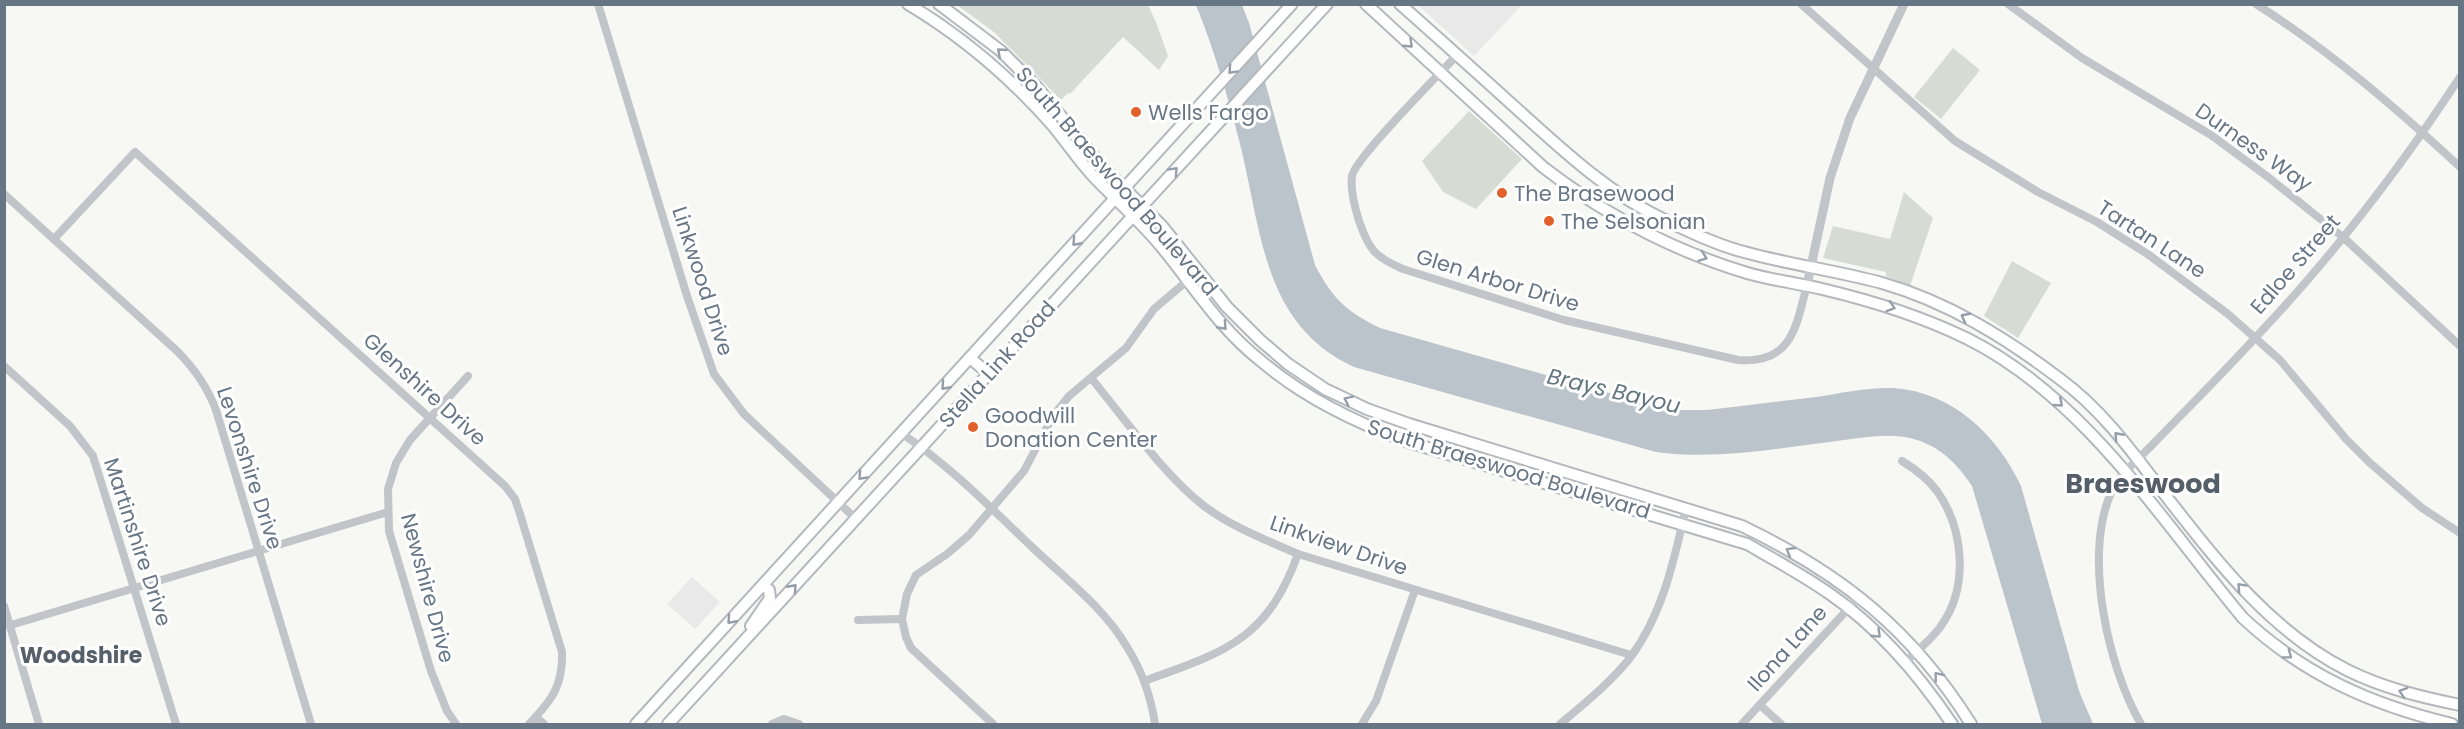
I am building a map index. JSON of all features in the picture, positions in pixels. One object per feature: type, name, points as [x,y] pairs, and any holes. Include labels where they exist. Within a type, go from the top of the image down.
[{"type":"main road","name":"South Braeswood Boulevard","points":[[908,4],[959,39],[1008,79],[1054,128],[1093,176],[1133,215],[1162,248],[1209,310],[1259,360],[1307,395],[1366,426],[1408,442],[1747,544],[1796,571],[1849,608],[1905,662],[1952,724]]},
{"type":"main road","name":"South Braeswood Boulevard","points":[[939,4],[1014,63],[1103,167],[1143,205],[1175,241],[1227,307],[1281,358],[1325,389],[1367,409],[1409,424],[1742,526],[1776,543],[1830,574],[1858,597],[1916,651],[1941,680],[1971,724]]},
{"type":"main road","name":"Stella Link Road","points":[[636,724],[1293,4]]},
{"type":"main road","name":"Stella Link Road","points":[[668,724],[1326,4]]},
{"type":"main road","points":[[1366,4],[1552,174],[1601,208],[1648,235],[1748,273],[1890,306],[1929,321],[2003,359],[2080,422],[2124,471],[2243,618],[2296,661],[2338,685],[2389,707],[2452,724]]},
{"type":"main road","points":[[1401,4],[1574,160],[1606,185],[1649,212],[1745,253],[1882,283],[1918,296],[1955,311],[2013,345],[2064,381],[2098,413],[2139,459],[2205,545],[2260,607],[2292,634],[2345,669],[2417,697],[2460,705]]},
{"type":"main road","points":[[959,39],[970,27]]},
{"type":"main road","points":[[1054,128],[1066,122]]},
{"type":"main road","points":[[1648,235],[1649,212]]},
{"type":"main road","points":[[2003,359],[2013,345]]},
{"type":"main road","points":[[970,358],[989,374]]},
{"type":"main road","points":[[739,647],[770,598],[769,590],[763,585]]},
{"type":"main road","points":[[2338,685],[2345,669]]},
{"type":"street","name":"Linkwood Drive","points":[[598,4],[687,296],[714,374],[744,414],[856,519]]},
{"type":"street","name":"Tartan Lane","points":[[1801,4],[1872,70],[1955,141],[2038,192],[2097,222],[2150,255],[2193,286],[2255,338],[2297,380],[2346,439],[2369,462],[2415,502],[2460,533]]},
{"type":"street","points":[[1807,285],[1830,178],[1850,118],[1904,4]]},
{"type":"street","name":"Durness Way","points":[[2008,4],[2082,58],[2211,135],[2293,196],[2344,238],[2460,346]]},
{"type":"street","points":[[2256,4],[2350,70],[2460,167]]},
{"type":"street","name":"Glen Arbor Drive","points":[[1457,56],[1374,146],[1353,173],[1353,193],[1364,235],[1370,248],[1382,260],[1403,270],[1564,320],[1738,360],[1753,361],[1773,356],[1788,343],[1800,318],[1807,285]]},
{"type":"street","name":"Edloe Street","points":[[2139,459],[2255,338],[2344,238],[2424,133],[2460,77]]},
{"type":"street","name":"Glenshire Drive","points":[[54,239],[135,152],[505,486],[520,514],[562,652],[562,674],[558,688],[529,724]]},
{"type":"street","name":"Levonshire Drive","points":[[4,194],[197,372],[216,410],[310,724]]},
{"type":"street","points":[[993,724],[911,648],[902,619],[907,594],[916,575],[958,545],[1024,471],[1053,416],[1069,396],[1126,348],[1154,309],[1187,281]]},
{"type":"street","name":"Martinshire Drive","points":[[4,366],[70,426],[93,456],[176,724]]},
{"type":"street","name":"Newshire Drive","points":[[456,724],[447,711],[431,671],[389,531],[388,489],[396,463],[410,440],[468,376]]},
{"type":"street","name":"Linkview Drive","points":[[1091,378],[1169,472],[1196,499],[1234,524],[1298,554],[1631,655]]},
{"type":"street","points":[[902,433],[922,447],[992,509],[1107,619],[1127,647],[1144,681],[1155,724]]},
{"type":"street","points":[[2139,459],[2124,471],[2112,492],[2101,527],[2102,597],[2112,656],[2120,680],[2141,724]]},
{"type":"street","points":[[1902,461],[1927,480],[1944,502],[1952,520],[1960,558],[1957,592],[1949,614],[1940,628],[1905,662]]},
{"type":"street","points":[[1560,724],[1619,670],[1631,655],[1659,605],[1669,578],[1686,508]]},
{"type":"street","points":[[11,625],[388,512]]},
{"type":"street","points":[[1144,681],[1215,654],[1248,634],[1272,607],[1291,574],[1298,554]]},
{"type":"street","points":[[1362,724],[1376,700],[1415,590]]},
{"type":"street","name":"Ilona Lane","points":[[1742,724],[1858,597]]},
{"type":"street","points":[[4,606],[39,724]]},
{"type":"street","points":[[858,620],[902,619]]},
{"type":"street","points":[[1760,705],[1781,724]]},
{"type":"street","points":[[536,717],[544,724]]},
{"type":"street","points":[[772,724],[784,719],[799,724]]},
{"type":"shaded area","points":[[957,5],[1148,5],[1168,56],[1159,70],[1123,37],[1070,94],[1068,93],[1061,100],[995,33]]},
{"type":"shaded area","points":[[1196,5],[1242,5],[1249,23],[1315,265],[1334,295],[1349,310],[1368,322],[1380,328],[1655,406],[1680,410],[1707,410],[1864,389],[1893,388],[1915,391],[1935,398],[1954,407],[1970,419],[1999,450],[2021,486],[2079,691],[2093,724],[2042,724],[1972,486],[1949,458],[1926,443],[1907,437],[1885,436],[1721,454],[1656,452],[1354,367],[1324,349],[1300,326],[1283,300],[1271,272],[1261,241],[1231,109]]},
{"type":"shaded area","points":[[1418,5],[1522,5],[1474,56]]},
{"type":"shaded area","points":[[1953,48],[1980,70],[1941,119],[1914,97]]},
{"type":"shaded area","points":[[1469,111],[1522,159],[1476,209],[1443,192],[1422,161]]},
{"type":"shaded area","points":[[1904,192],[1933,218],[1910,286],[1886,276],[1886,272],[1823,258],[1833,226],[1890,239]]},
{"type":"shaded area","points":[[2012,261],[2051,283],[2018,338],[1984,316]]},
{"type":"shaded area","points":[[692,577],[720,602],[695,629],[667,604]]},
{"type":"place","name":"Wells Fargo","points":[[1136,112]]},
{"type":"place","name":"The Brasewood","points":[[1502,193]]},
{"type":"place","name":"The Selsonian","points":[[1549,221]]},
{"type":"place","name":"Goodwill Donation Center","points":[[973,427]]},
{"type":"district","name":"Braeswood","points":[[2143,483]]},
{"type":"district","name":"Woodshire","points":[[81,655]]},
{"type":"water label","name":"Brays Bayou","points":[[1614,391]]}]
